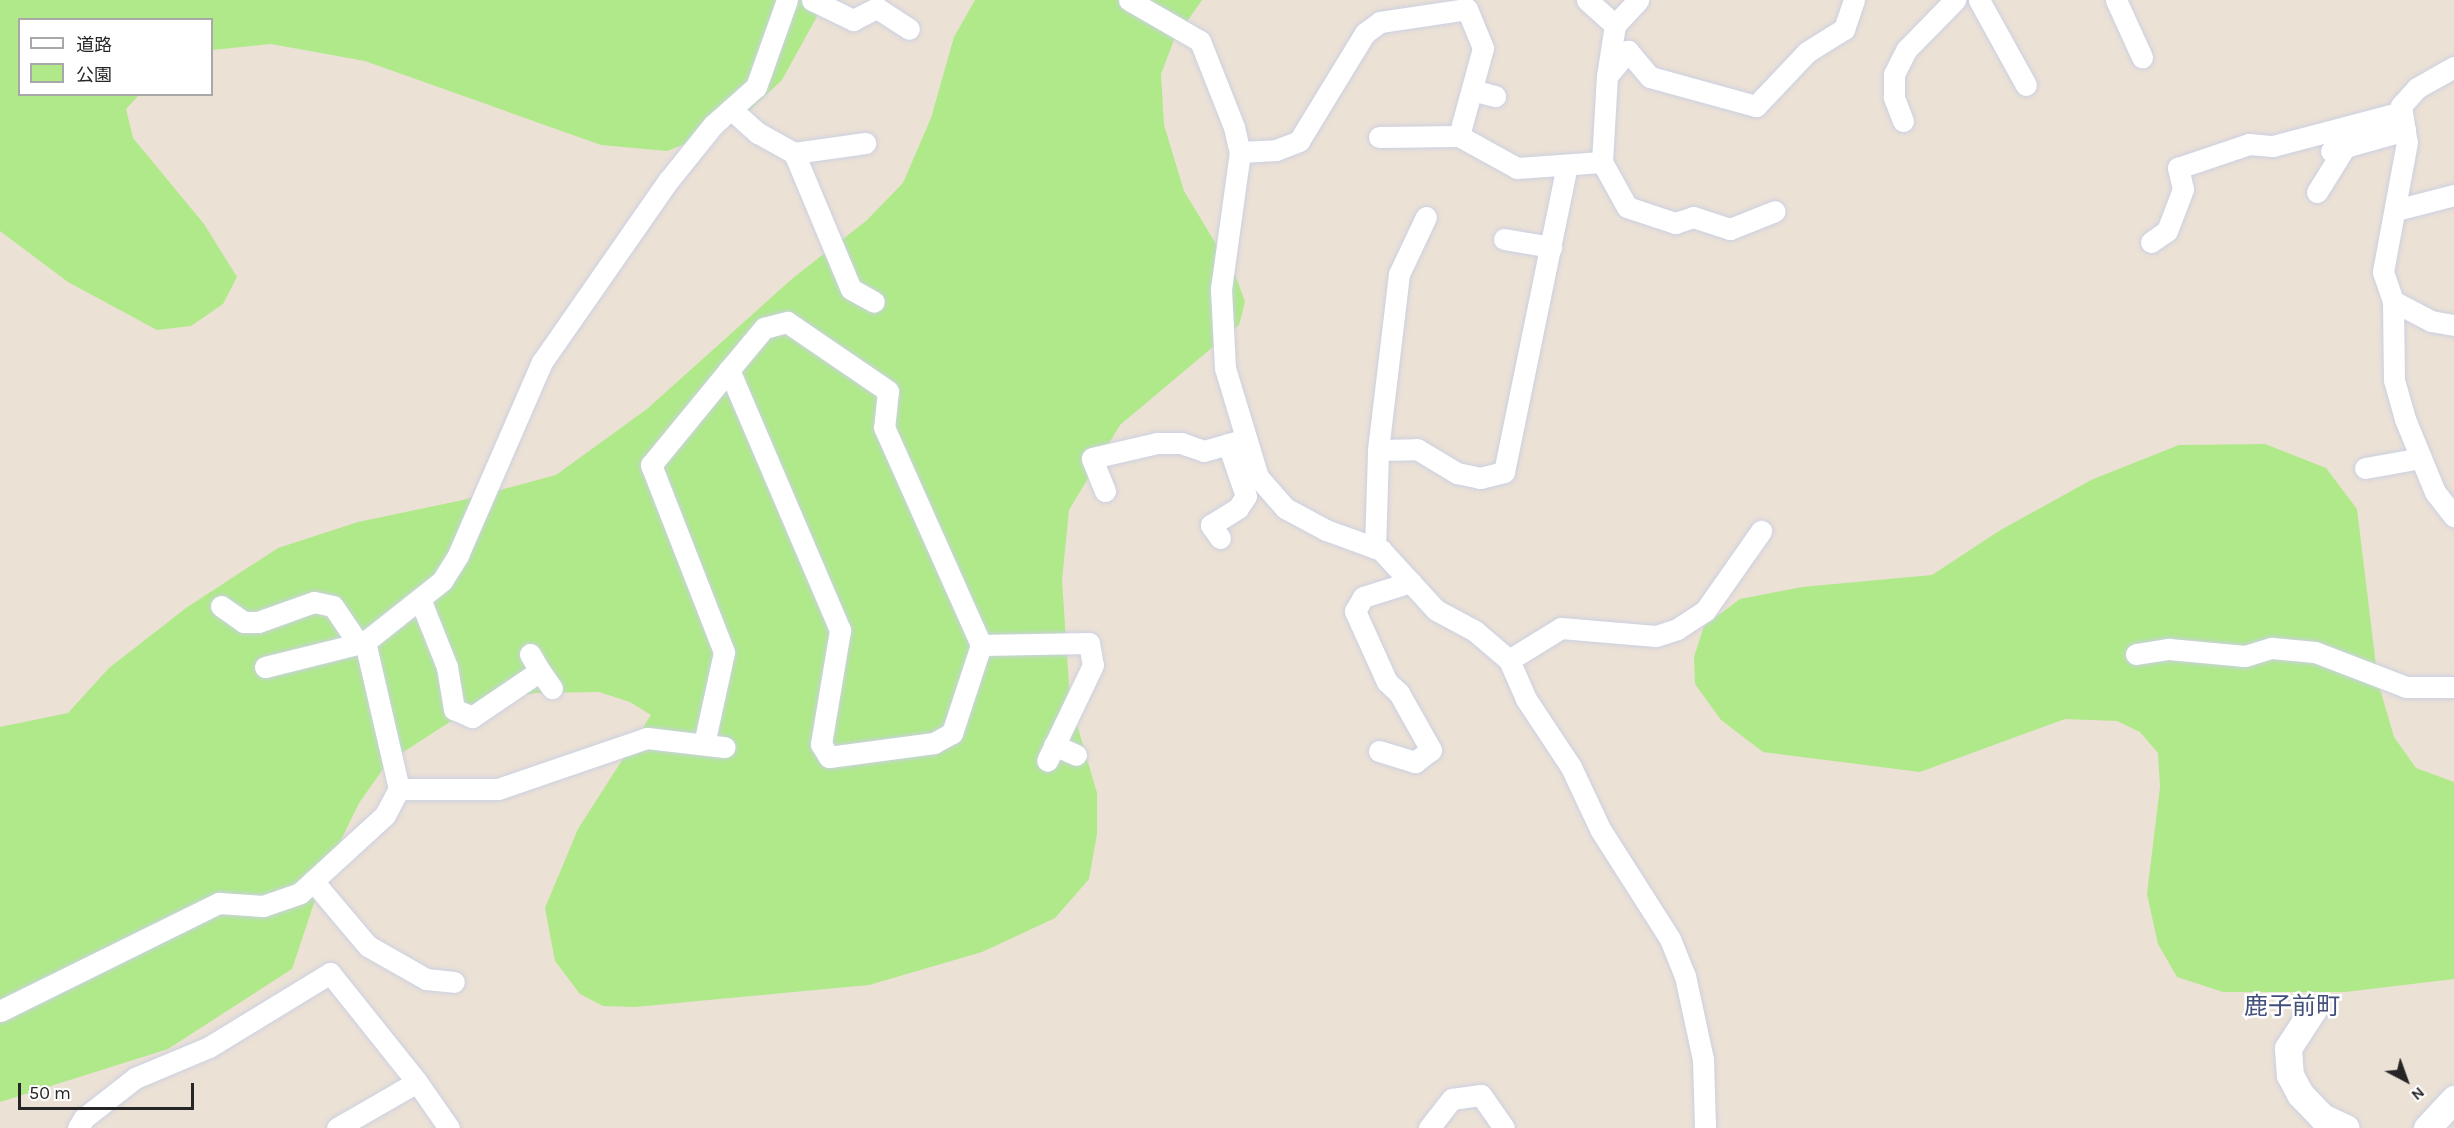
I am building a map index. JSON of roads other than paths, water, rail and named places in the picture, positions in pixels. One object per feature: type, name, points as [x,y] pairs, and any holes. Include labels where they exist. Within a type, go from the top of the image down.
[{"type":"street","points":[[265,667],[362,643],[442,581],[458,555],[542,363],[668,181],[731,109],[756,87],[787,0]]},
{"type":"street","points":[[812,0],[853,20],[877,8],[909,29]]},
{"type":"street","points":[[1129,0],[1200,41],[1223,92],[1240,152],[1221,289],[1225,368],[1246,496],[1238,508],[1211,525],[1220,538]]},
{"type":"street","points":[[1587,0],[1615,26]]},
{"type":"street","points":[[1638,0],[1615,26],[1607,76],[1602,162],[1627,207],[1675,223],[1693,218],[1730,229],[1775,211]]},
{"type":"street","points":[[1607,76],[1628,51],[1650,77],[1756,106],[1807,52],[1844,29],[1854,0]]},
{"type":"street","points":[[1903,121],[1894,97],[1894,74],[1907,50],[1955,0]]},
{"type":"street","points":[[1979,0],[2026,85]]},
{"type":"street","points":[[2116,0],[2142,57]]},
{"type":"street","points":[[1240,152],[1276,150],[1299,141],[1365,33],[1380,21],[1467,9],[1483,48],[1459,136]]},
{"type":"street","points":[[2454,67],[2417,88],[2401,106],[2404,121],[2405,164],[2383,272],[2394,301],[2394,380],[2435,492],[2454,516]]},
{"type":"street","points":[[1472,90],[1495,96]]},
{"type":"street","points":[[731,109],[758,133],[794,153],[865,143]]},
{"type":"street","points":[[2317,192],[2338,149],[2404,121]]},
{"type":"street","points":[[2151,242],[2167,231],[2183,189],[2178,168],[2249,144],[2273,146],[2404,121]]},
{"type":"street","points":[[1379,137],[1459,136],[1517,168],[1602,162]]},
{"type":"street","points":[[794,153],[851,289],[874,302]]},
{"type":"street","points":[[1378,450],[1417,449],[1457,473],[1480,478],[1504,472],[1567,165]]},
{"type":"street","points":[[2396,210],[2454,195]]},
{"type":"street","points":[[1375,548],[1378,450],[1399,274],[1426,217]]},
{"type":"street","points":[[1504,239],[1551,247]]},
{"type":"street","points":[[2394,301],[2432,321],[2454,325]]},
{"type":"street","points":[[399,789],[498,789],[647,738],[714,746],[724,652],[651,465],[729,370],[764,328],[787,322],[888,391],[884,427],[981,645],[952,733],[934,743],[829,758],[821,744],[840,630],[729,370]]},
{"type":"street","points":[[1105,491],[1092,458],[1157,443],[1181,443],[1204,451],[1237,441]]},
{"type":"street","points":[[1237,441],[1258,477],[1285,508],[1326,530],[1375,548],[1411,582],[1436,610],[1475,631],[1509,660],[1526,699],[1571,766],[1600,829],[1670,939],[1685,976],[1703,1059],[1705,1128]]},
{"type":"street","points":[[2364,468],[2421,458]]},
{"type":"street","points":[[1509,660],[1561,628],[1656,636],[1677,629],[1705,611],[1761,531]]},
{"type":"street","points":[[1379,751],[1415,762],[1431,750],[1399,693],[1387,682],[1355,611],[1364,597],[1411,582]]},
{"type":"street","points":[[420,599],[447,668],[454,710],[472,717],[541,671]]},
{"type":"street","points":[[0,1011],[219,903],[263,906],[300,893],[384,815],[399,789],[362,643],[333,606],[314,602],[258,622],[244,622],[221,606]]},
{"type":"street","points":[[981,645],[1089,643],[1093,664],[1051,753],[1076,755]]},
{"type":"street","points":[[2136,654],[2169,649],[2245,656],[2272,648],[2315,652],[2406,687],[2454,687]]},
{"type":"street","points":[[313,881],[368,946],[426,979],[454,982]]},
{"type":"street","points":[[78,1128],[84,1118],[135,1078],[209,1047],[330,973],[417,1082],[449,1128]]},
{"type":"street","points":[[2314,1008],[2288,1048],[2290,1075],[2300,1094],[2322,1117],[2346,1128]]},
{"type":"street","points":[[338,1128],[417,1082]]},
{"type":"street","points":[[1429,1128],[1452,1099],[1481,1095],[1503,1128]]},
{"type":"street","points":[[2427,1128],[2454,1099]]},
{"type":"district","name":"鹿子前町","points":[[2292,1007]]}]
